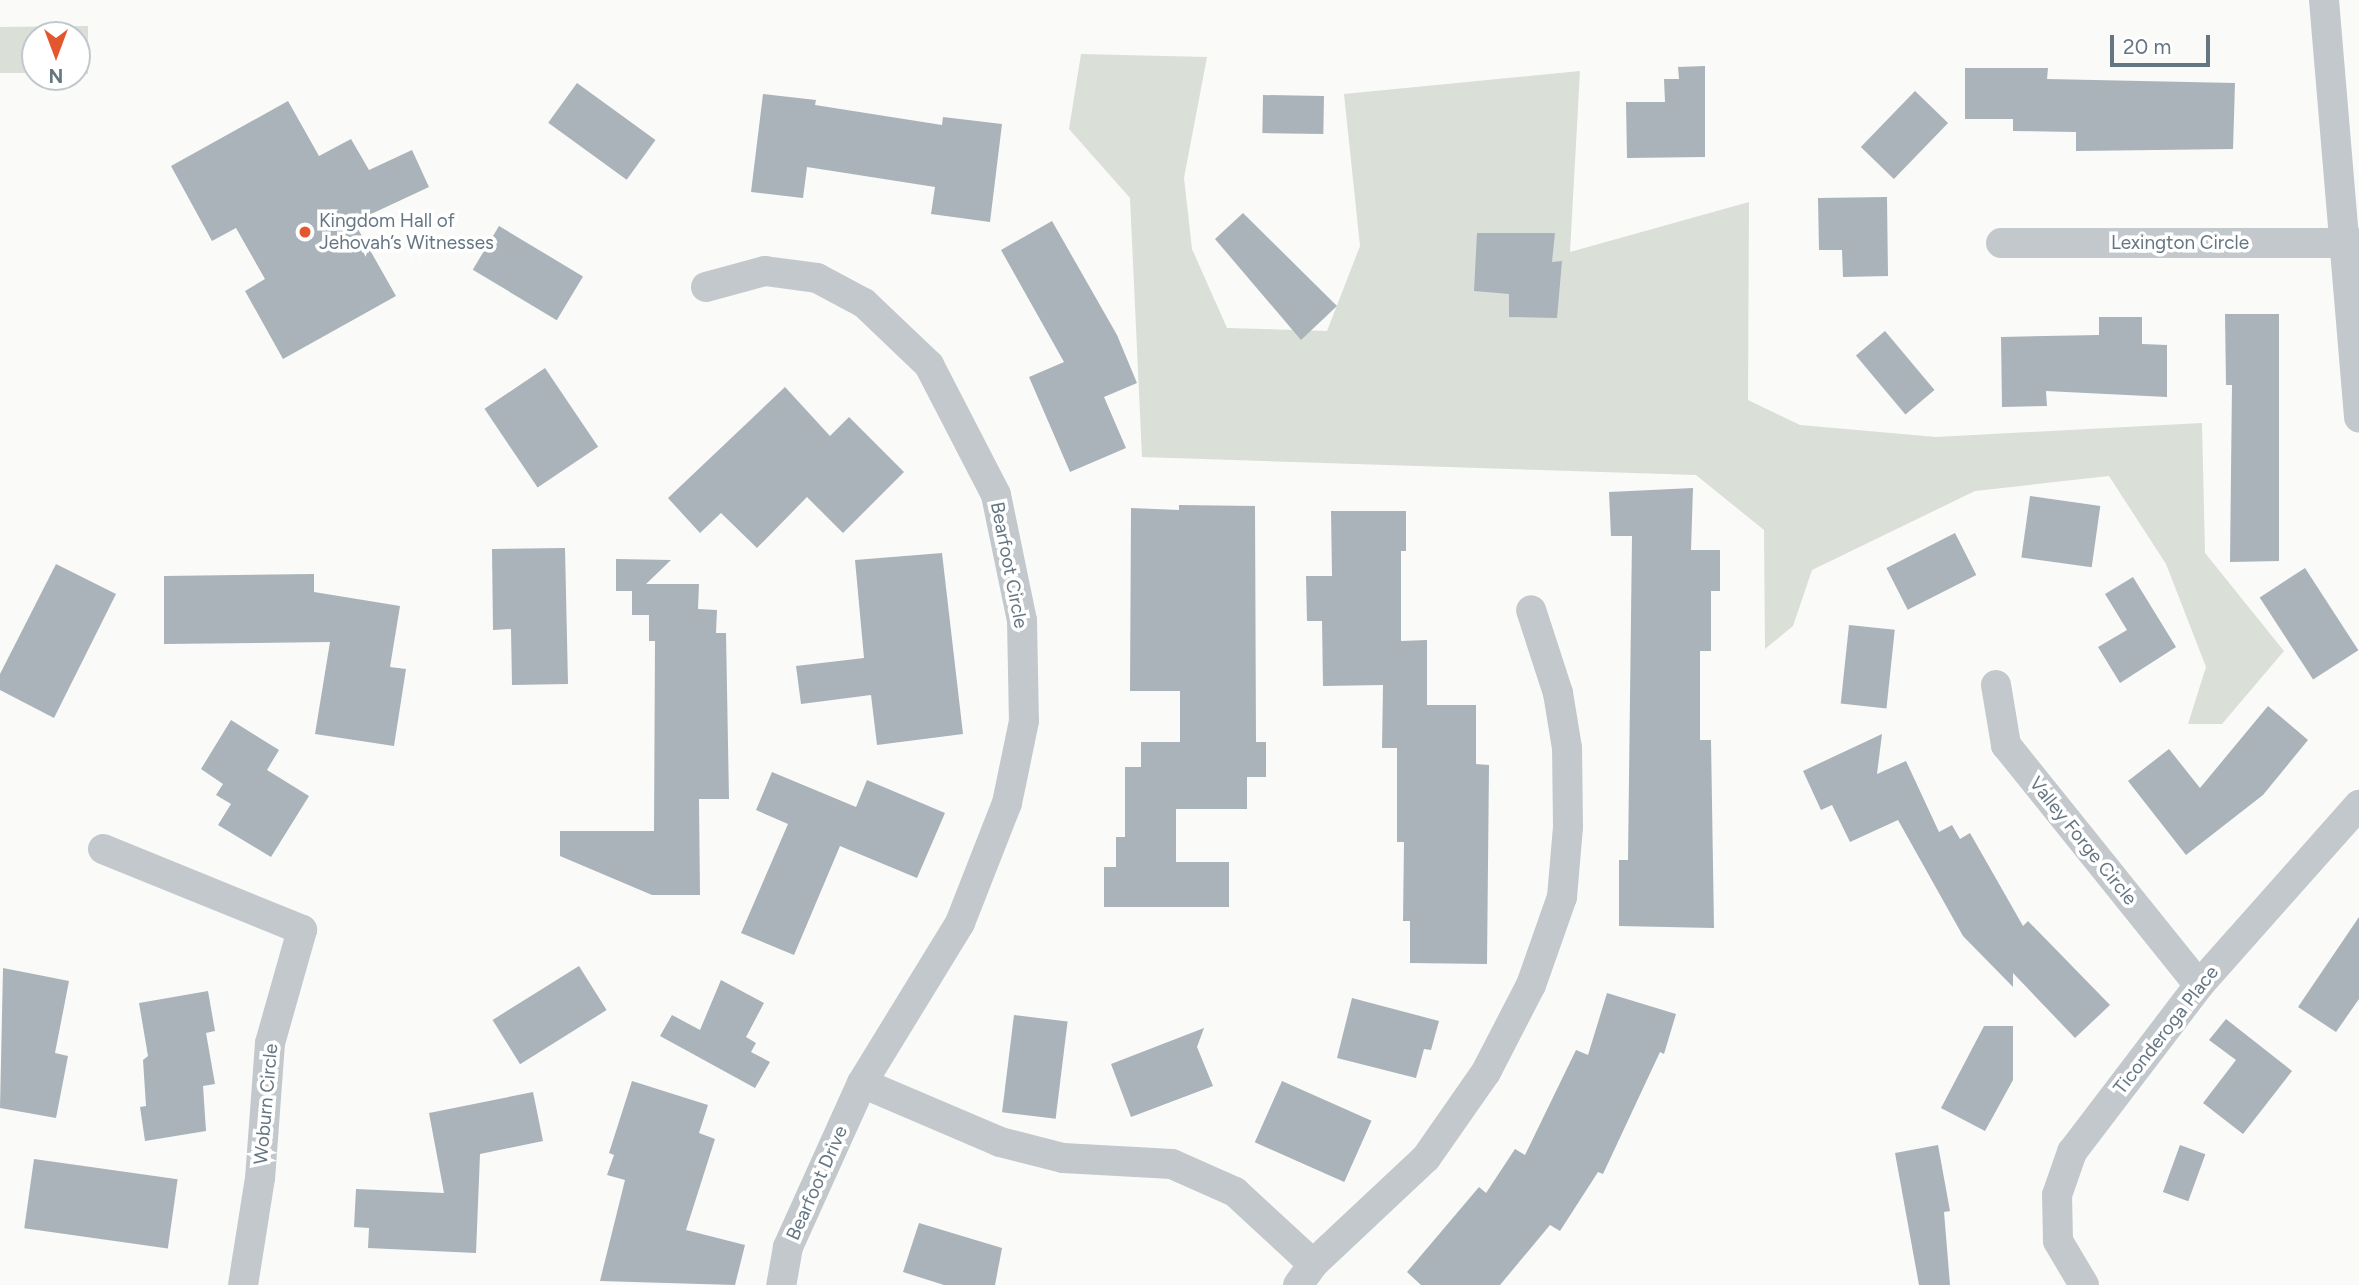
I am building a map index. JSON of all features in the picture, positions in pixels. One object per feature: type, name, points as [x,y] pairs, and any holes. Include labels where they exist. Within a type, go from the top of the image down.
[{"type":"street","points":[[2324,0],[2353,243],[2359,418]]},
{"type":"street","name":"Lexington Circle","points":[[2001,243],[2353,243]]},
{"type":"street","name":"Bearfoot Circle","points":[[706,287],[765,271],[817,278],[864,303],[929,365],[996,495],[1019,608],[1024,721],[1007,803],[960,923],[862,1083]]},
{"type":"street","points":[[862,1083],[1000,1142],[1063,1158],[1172,1164],[1235,1192],[1305,1275],[1426,1158],[1486,1072],[1531,985],[1562,897],[1569,827],[1567,748],[1559,693],[1531,610]]},
{"type":"street","name":"Valley Forge Circle","points":[[1996,685],[2006,745],[2199,985]]},
{"type":"street","name":"Ticonderoga Place","points":[[2084,1285],[2058,1241],[2057,1195],[2072,1152],[2199,985],[2359,805]]},
{"type":"street","name":"Woburn Circle","points":[[103,849],[302,930],[270,1043],[260,1178],[243,1285]]},
{"type":"street","name":"Bearfoot Drive","points":[[780,1285],[788,1247],[862,1083]]},
{"type":"shaded area","points":[[0,27],[21,27],[21,73],[0,73]]},
{"type":"shaded area","points":[[1081,54],[1207,57],[1184,178],[1192,249],[1227,328],[1327,331],[1360,246],[1344,94],[1580,71],[1570,252],[1749,202],[1748,400],[1800,425],[1936,437],[2202,423],[2205,553],[2284,651],[2222,724],[2188,724],[2206,667],[2166,564],[2109,476],[1975,491],[1812,570],[1793,626],[1765,649],[1764,530],[1696,475],[1142,457],[1130,198],[1069,129]]},
{"type":"building","points":[[1705,66],[1705,157],[1627,158],[1626,102],[1665,102],[1664,79],[1679,79],[1678,67]]},
{"type":"building","points":[[1965,68],[2048,68],[2047,79],[2235,83],[2233,149],[2076,151],[2076,132],[2013,131],[2013,119],[1965,119]]},
{"type":"building","points":[[577,83],[655,140],[627,180],[548,123]]},
{"type":"building","points":[[1915,91],[1948,123],[1894,179],[1861,147]]},
{"type":"building","points":[[763,94],[816,100],[815,105],[942,125],[943,117],[1002,124],[990,222],[931,214],[935,187],[807,167],[803,198],[751,192]]},
{"type":"building","points":[[1263,95],[1324,96],[1323,134],[1262,133]]},
{"type":"building","name":"Kingdom Hall of Jehovah’s Witnesses","points":[[288,101],[319,156],[351,139],[369,170],[412,150],[429,187],[354,222],[396,296],[283,359],[245,291],[265,279],[236,228],[212,241],[171,166]]},
{"type":"building","points":[[1887,197],[1888,276],[1843,277],[1842,250],[1819,250],[1818,198]]},
{"type":"building","points":[[1243,213],[1337,306],[1301,340],[1215,239]]},
{"type":"building","points":[[1052,221],[1117,335],[1137,383],[1104,397],[1126,448],[1070,472],[1029,377],[1064,362],[1001,250]]},
{"type":"building","points":[[499,226],[583,276],[557,320],[473,270]]},
{"type":"building","points":[[1477,233],[1555,233],[1552,262],[1562,261],[1557,318],[1509,317],[1509,294],[1474,291]]},
{"type":"building","points":[[2225,314],[2279,314],[2279,561],[2230,562],[2232,385],[2226,385]]},
{"type":"building","points":[[2099,317],[2142,317],[2142,344],[2167,345],[2167,397],[2046,391],[2047,406],[2002,407],[2001,337],[2099,335]]},
{"type":"building","points":[[1885,331],[1934,390],[1905,414],[1856,355]]},
{"type":"building","points":[[545,368],[598,447],[538,488],[484,409]]},
{"type":"building","points":[[785,387],[830,436],[849,417],[904,472],[843,533],[807,497],[757,548],[721,513],[700,533],[668,498]]},
{"type":"building","points":[[1693,488],[1691,550],[1720,550],[1720,591],[1711,591],[1711,651],[1700,651],[1700,740],[1711,740],[1714,928],[1619,926],[1619,860],[1628,860],[1632,536],[1611,536],[1609,492]]},
{"type":"building","points":[[2030,496],[2100,506],[2092,567],[2021,557]]},
{"type":"building","points":[[1179,505],[1255,506],[1256,742],[1266,742],[1266,777],[1247,777],[1247,809],[1176,809],[1176,862],[1229,862],[1229,907],[1104,907],[1104,867],[1116,867],[1116,837],[1125,837],[1125,767],[1141,767],[1141,742],[1180,742],[1180,691],[1130,691],[1131,508],[1179,510]]},
{"type":"building","points":[[1331,511],[1406,511],[1406,551],[1401,551],[1401,641],[1427,640],[1427,705],[1476,705],[1476,764],[1489,765],[1487,964],[1410,963],[1410,921],[1403,921],[1404,842],[1397,842],[1397,748],[1382,748],[1383,685],[1323,686],[1322,621],[1307,621],[1306,576],[1332,576]]},
{"type":"building","points":[[1955,533],[1976,575],[1908,610],[1886,568]]},
{"type":"building","points":[[565,548],[568,684],[512,685],[511,629],[493,630],[492,549]]},
{"type":"building","points":[[942,553],[963,734],[877,745],[871,695],[801,704],[796,666],[864,658],[855,560]]},
{"type":"building","points":[[616,559],[671,560],[646,584],[699,584],[698,609],[717,610],[716,633],[726,633],[729,799],[699,799],[700,895],[652,895],[560,856],[560,831],[654,831],[655,641],[649,641],[649,615],[632,615],[632,591],[616,591]]},
{"type":"building","points":[[56,564],[116,594],[54,718],[0,690],[0,674]]},
{"type":"building","points":[[2305,568],[2358,650],[2313,680],[2260,597]]},
{"type":"building","points":[[314,574],[314,592],[400,606],[390,667],[406,669],[394,746],[315,734],[330,642],[164,644],[164,576]]},
{"type":"building","points":[[2133,577],[2176,647],[2120,683],[2098,647],[2127,630],[2105,594]]},
{"type":"building","points":[[1849,625],[1895,630],[1886,708],[1841,704]]},
{"type":"building","points":[[2268,706],[2308,740],[2263,795],[2186,855],[2128,781],[2169,749],[2200,788]]},
{"type":"building","points":[[231,720],[279,750],[267,770],[309,796],[271,857],[218,825],[231,804],[216,795],[223,784],[201,769]]},
{"type":"building","points":[[1882,734],[1877,774],[1906,761],[1939,832],[1952,825],[1960,839],[1970,833],[2023,926],[2028,921],[2110,1005],[2075,1038],[2013,973],[2013,987],[1963,936],[1898,820],[1850,842],[1832,805],[1821,810],[1803,771]]},
{"type":"building","points":[[772,772],[856,807],[867,780],[945,813],[917,878],[840,846],[794,955],[741,933],[788,824],[756,810]]},
{"type":"building","points":[[2359,917],[2359,999],[2336,1032],[2298,1007]]},
{"type":"building","points":[[579,966],[607,1010],[520,1064],[492,1020]]},
{"type":"building","points":[[3,968],[69,981],[55,1053],[68,1056],[56,1118],[0,1108]]},
{"type":"building","points":[[721,980],[764,1003],[746,1037],[756,1043],[751,1052],[770,1062],[755,1088],[660,1036],[672,1015],[700,1030]]},
{"type":"building","points":[[208,991],[215,1031],[206,1033],[215,1084],[203,1086],[206,1131],[145,1141],[140,1107],[146,1106],[143,1060],[148,1056],[139,1003]]},
{"type":"building","points":[[1607,993],[1676,1014],[1664,1054],[1660,1052],[1603,1174],[1598,1172],[1560,1231],[1550,1225],[1500,1285],[1421,1285],[1407,1272],[1479,1187],[1486,1193],[1515,1149],[1525,1155],[1576,1050],[1588,1055]]},
{"type":"building","points":[[1352,998],[1439,1021],[1431,1050],[1424,1049],[1416,1078],[1337,1058]]},
{"type":"building","points":[[1014,1015],[1068,1022],[1056,1119],[1002,1112]]},
{"type":"building","points":[[2226,1019],[2292,1071],[2243,1134],[2203,1103],[2236,1060],[2209,1040]]},
{"type":"building","points":[[1984,1026],[2013,1026],[2013,1080],[1985,1131],[1941,1108]]},
{"type":"building","points":[[1204,1028],[1197,1047],[1213,1086],[1131,1117],[1111,1064]]},
{"type":"building","points":[[632,1081],[708,1105],[699,1133],[715,1139],[686,1230],[745,1245],[735,1285],[600,1281],[625,1180],[607,1175],[614,1155],[609,1153]]},
{"type":"building","points":[[1282,1081],[1372,1121],[1344,1182],[1255,1142]]},
{"type":"building","points":[[533,1092],[543,1141],[480,1154],[476,1253],[368,1248],[369,1228],[354,1227],[356,1189],[444,1193],[429,1113]]},
{"type":"building","points":[[1938,1145],[1950,1211],[1944,1212],[1950,1285],[1919,1285],[1895,1153]]},
{"type":"building","points":[[2180,1145],[2205,1154],[2188,1201],[2163,1192]]},
{"type":"building","points":[[34,1159],[178,1179],[168,1248],[24,1228]]},
{"type":"building","points":[[919,1223],[1002,1248],[995,1285],[944,1285],[903,1272]]},
{"type":"place","name":"Kingdom Hall of Jehovah’s Witnesses","points":[[305,232]]}]
